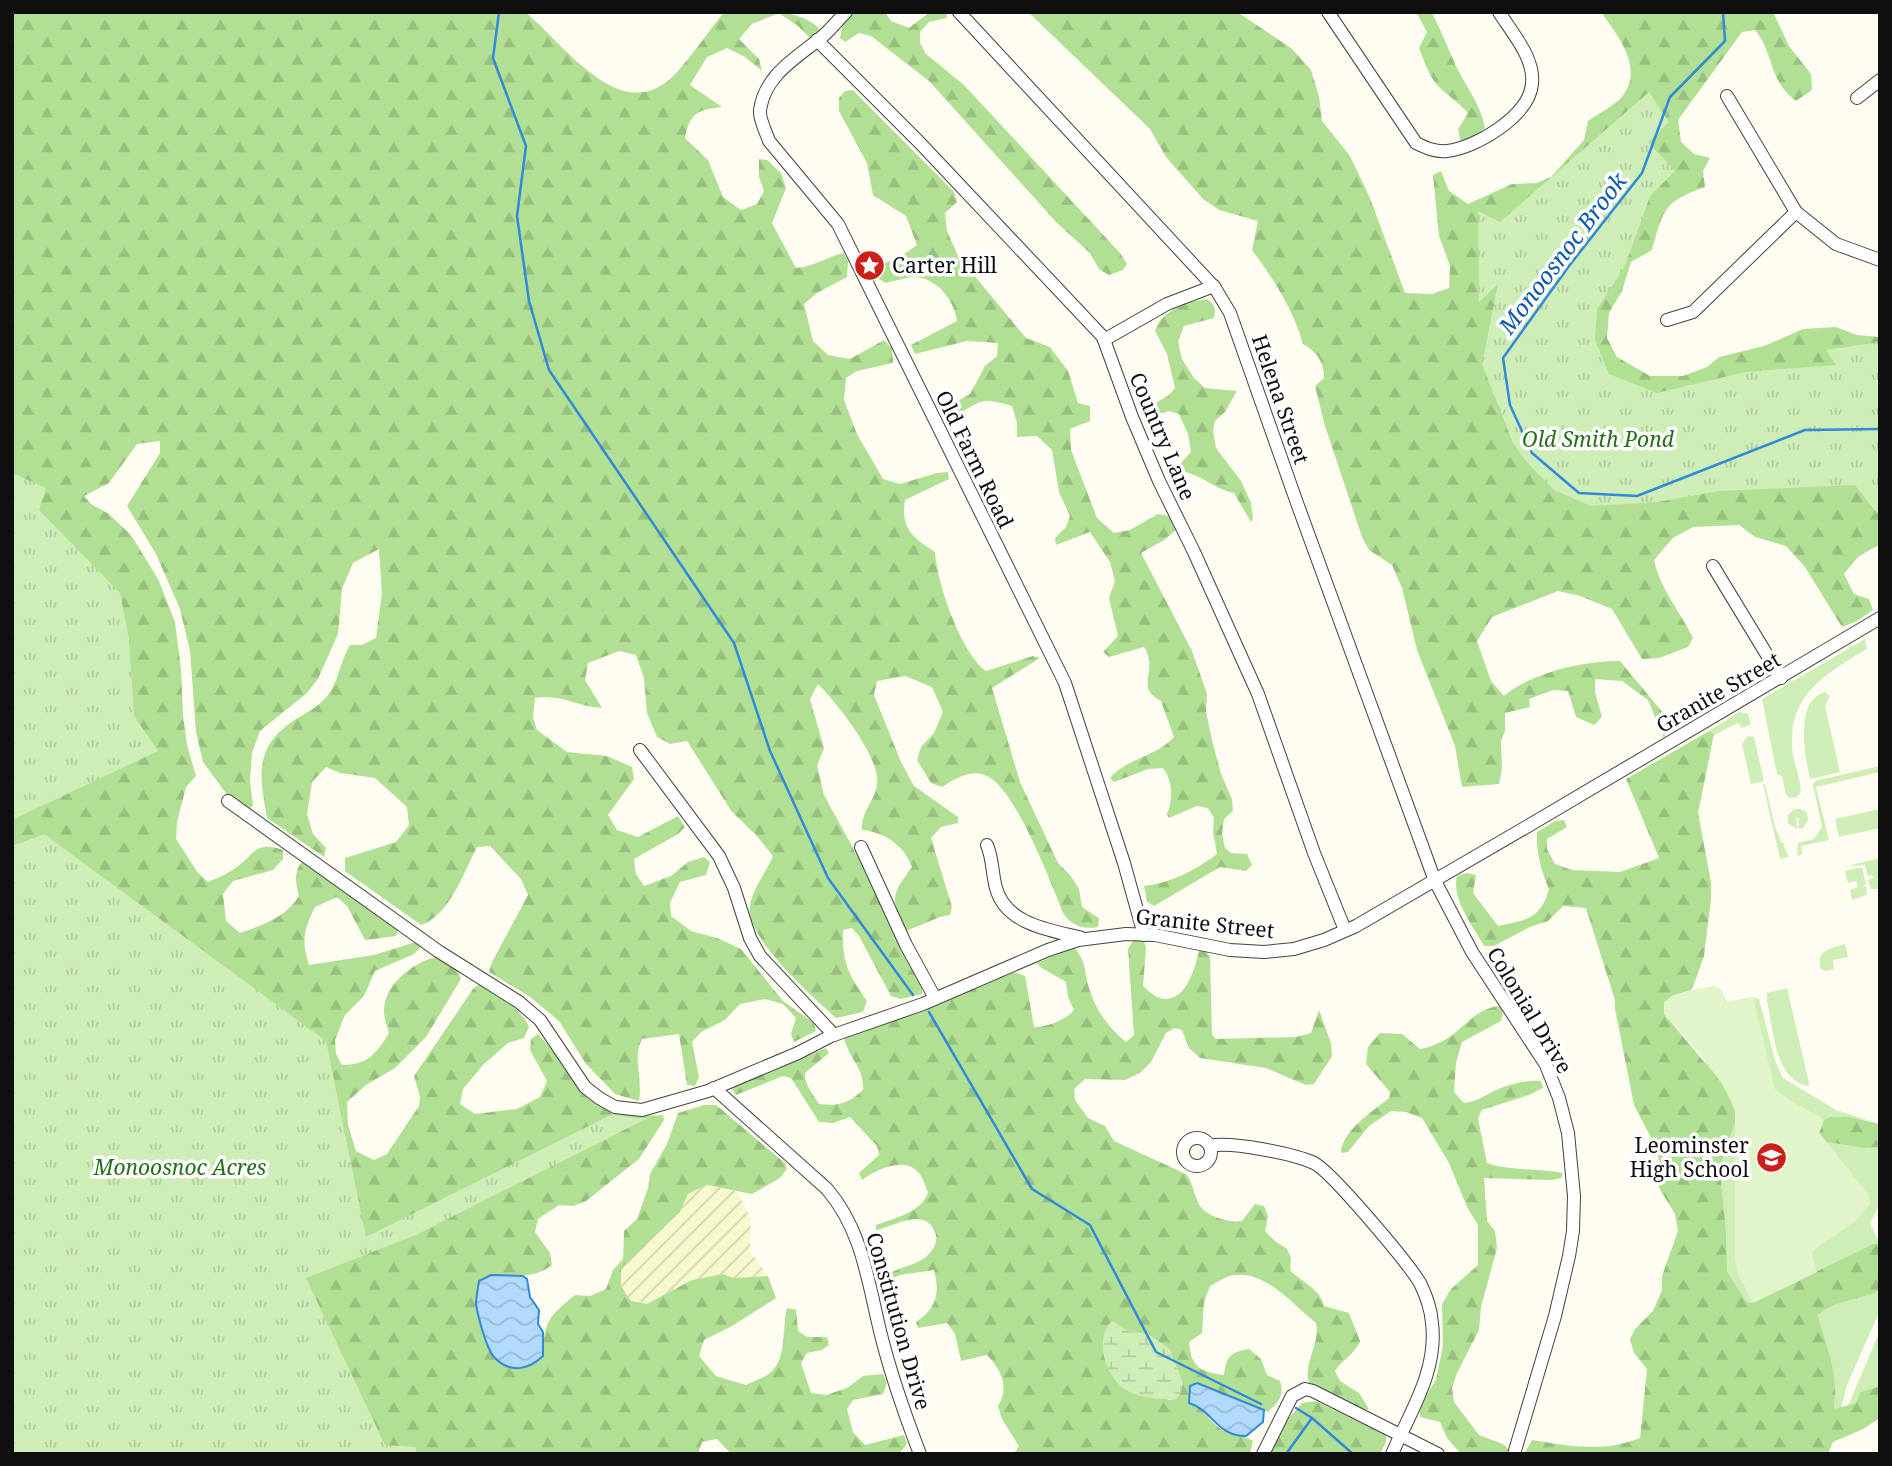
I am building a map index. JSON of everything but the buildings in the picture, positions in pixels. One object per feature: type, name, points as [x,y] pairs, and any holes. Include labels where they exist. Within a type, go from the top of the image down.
[{"type":"street","points":[[817,40],[846,12]]},
{"type":"street","name":"Helena Street","points":[[959,12],[1214,286],[1230,313],[1434,879]]},
{"type":"street","points":[[1328,12],[1416,143],[1430,149],[1447,150],[1488,137],[1523,106],[1532,88],[1528,58],[1499,12]]},
{"type":"street","name":"Country Lane","points":[[817,40],[920,143],[1104,340],[1159,481],[1258,694],[1314,853],[1345,930]]},
{"type":"street","name":"Old Farm Road","points":[[817,40],[778,73],[769,86],[760,112],[763,125],[769,141],[838,224],[1064,681],[1124,863],[1144,935]]},
{"type":"street","points":[[1857,98],[1880,80]]},
{"type":"street","points":[[1727,96],[1796,212],[1836,244],[1880,260]]},
{"type":"street","points":[[1667,320],[1693,312],[1796,212]]},
{"type":"street","points":[[1104,340],[1167,304],[1214,286]]},
{"type":"street","points":[[1713,566],[1780,678]]},
{"type":"street","name":"Granite Street","points":[[228,801],[438,951],[486,979],[540,1020],[585,1087],[615,1107],[642,1110],[714,1088],[834,1035],[936,998],[1048,950],[1086,939],[1144,935],[1230,950],[1264,952],[1294,948],[1345,930],[1880,618]]},
{"type":"street","points":[[640,750],[719,856],[734,888],[750,938],[760,956],[834,1035]]},
{"type":"street","points":[[987,845],[996,889],[1006,908],[1021,919],[1041,928],[1086,939]]},
{"type":"street","points":[[861,846],[906,944],[936,998]]},
{"type":"street","name":"Colonial Drive","points":[[1434,879],[1472,952],[1546,1065],[1568,1132],[1574,1196],[1571,1244],[1555,1316],[1514,1454]]},
{"type":"street","name":"Constitution Drive","points":[[714,1088],[827,1189],[841,1205],[863,1257],[881,1336],[920,1454]]},
{"type":"street","points":[[1210,1146],[1235,1146],[1277,1153],[1322,1168],[1420,1283],[1432,1322],[1431,1362],[1392,1454]]},
{"type":"street","points":[[1264,1454],[1292,1396],[1298,1391],[1313,1391],[1438,1454]]},
{"type":"green space","points":[[762,11],[775,12],[787,14],[810,22],[820,29],[812,40],[779,13],[752,24],[739,39],[759,59],[762,71],[745,57],[727,48],[707,57],[690,85],[722,107],[696,114],[689,123],[685,138],[708,160],[723,197],[741,210],[757,204],[764,191],[759,177],[759,159],[767,160],[781,173],[786,188],[772,223],[796,268],[844,253],[848,262],[847,277],[817,293],[804,304],[813,341],[828,355],[850,359],[884,340],[892,348],[893,363],[857,371],[846,378],[844,400],[857,434],[883,479],[900,484],[948,472],[949,479],[905,500],[904,518],[915,537],[935,552],[945,599],[959,634],[977,662],[986,671],[1033,656],[1040,658],[992,688],[1020,782],[1058,863],[1079,889],[1082,907],[1099,918],[1098,927],[1078,926],[1063,913],[1031,838],[998,784],[987,776],[975,773],[942,787],[931,783],[917,760],[921,747],[934,733],[943,712],[932,687],[905,676],[877,681],[874,695],[901,762],[914,786],[958,817],[958,823],[941,827],[931,838],[952,907],[950,915],[906,931],[897,911],[895,897],[912,867],[904,852],[892,841],[862,830],[864,817],[876,790],[876,773],[856,731],[818,684],[810,699],[824,748],[817,766],[824,795],[870,879],[922,986],[922,994],[901,999],[891,996],[859,936],[852,928],[843,930],[848,968],[867,1001],[863,1012],[836,1018],[782,966],[757,933],[751,918],[752,899],[773,856],[732,812],[687,741],[670,744],[657,737],[647,713],[644,678],[636,655],[619,651],[588,663],[585,680],[602,708],[552,697],[535,698],[533,717],[537,730],[567,752],[607,756],[632,767],[634,779],[608,815],[617,830],[638,837],[678,816],[685,827],[678,834],[634,859],[636,874],[644,886],[671,876],[688,862],[704,857],[710,862],[706,875],[680,882],[670,903],[671,916],[691,931],[717,938],[741,949],[783,1001],[814,1023],[816,1031],[794,1042],[791,1034],[796,1018],[783,1004],[765,999],[740,1004],[725,1020],[701,1032],[692,1042],[699,1077],[695,1086],[687,1085],[679,1034],[642,1039],[638,1054],[639,1101],[615,1094],[586,1064],[559,1021],[530,997],[489,972],[528,895],[521,879],[490,846],[477,847],[448,903],[440,913],[421,925],[345,871],[345,858],[396,842],[409,825],[407,807],[375,778],[340,773],[326,767],[312,782],[307,814],[313,834],[326,848],[324,857],[267,818],[262,789],[262,764],[271,742],[280,731],[325,699],[350,645],[362,645],[376,638],[382,593],[379,549],[353,563],[342,589],[338,634],[318,679],[307,693],[260,731],[252,753],[250,782],[253,805],[250,809],[228,796],[203,762],[196,732],[190,651],[180,609],[156,554],[127,506],[160,453],[160,441],[137,444],[109,483],[84,496],[91,504],[109,514],[131,535],[158,579],[175,622],[187,745],[196,776],[186,787],[177,822],[176,839],[198,873],[208,882],[231,871],[260,848],[273,847],[283,850],[283,859],[273,870],[233,881],[223,894],[226,921],[240,933],[288,910],[299,896],[296,874],[302,862],[398,930],[396,936],[365,940],[347,906],[337,897],[315,907],[308,922],[304,942],[309,965],[374,955],[419,941],[422,946],[414,954],[375,971],[364,996],[345,1015],[335,1040],[336,1054],[342,1065],[365,1060],[380,1047],[389,1033],[384,1014],[385,1001],[394,984],[409,969],[436,957],[458,971],[461,979],[426,1037],[395,1068],[366,1085],[347,1102],[348,1125],[356,1151],[374,1160],[387,1154],[419,1106],[420,1097],[414,1076],[479,984],[514,1007],[529,1027],[524,1038],[508,1043],[483,1065],[463,1089],[460,1104],[475,1114],[517,1109],[540,1097],[547,1081],[530,1050],[531,1039],[538,1034],[575,1085],[599,1106],[619,1113],[663,1115],[664,1120],[639,1159],[586,1201],[573,1206],[559,1205],[538,1219],[535,1232],[550,1253],[552,1265],[534,1274],[498,1276],[479,1281],[479,1310],[493,1357],[543,1356],[546,1327],[553,1315],[575,1295],[590,1296],[606,1289],[613,1270],[623,1259],[624,1231],[637,1219],[650,1174],[667,1144],[678,1113],[704,1105],[716,1105],[786,1164],[787,1169],[780,1178],[752,1194],[707,1185],[688,1194],[680,1212],[621,1268],[621,1286],[631,1301],[647,1304],[692,1280],[722,1274],[734,1278],[768,1276],[776,1298],[704,1340],[699,1356],[716,1376],[746,1385],[762,1378],[771,1372],[780,1359],[787,1308],[796,1310],[798,1331],[807,1337],[827,1337],[829,1345],[822,1350],[807,1353],[801,1363],[811,1393],[826,1395],[847,1388],[863,1376],[883,1374],[887,1383],[883,1394],[853,1400],[847,1409],[853,1432],[865,1445],[904,1435],[907,1444],[899,1454],[731,1454],[717,1439],[702,1442],[698,1454],[12,1454],[12,12],[525,12],[596,77],[616,88],[636,93],[657,88],[677,72],[724,12]]},
{"type":"green space","points":[[856,12],[885,12],[891,21],[909,28],[930,12],[946,12],[947,18],[929,22],[920,32],[920,43],[926,54],[964,85],[1121,254],[1127,264],[1123,270],[1109,275],[1099,269],[1090,253],[1056,222],[929,81],[871,36],[859,33],[845,42],[840,38],[843,24]]},
{"type":"green space","points":[[1028,12],[1237,12],[1291,48],[1311,70],[1319,96],[1322,121],[1350,156],[1370,198],[1405,293],[1432,294],[1449,288],[1450,266],[1439,236],[1433,175],[1441,171],[1449,191],[1468,204],[1512,184],[1536,183],[1551,177],[1584,140],[1588,121],[1620,99],[1627,88],[1631,77],[1627,54],[1601,12],[1773,12],[1789,46],[1811,74],[1812,90],[1796,101],[1780,84],[1755,30],[1742,32],[1678,120],[1681,142],[1694,154],[1710,158],[1703,171],[1705,187],[1681,197],[1667,209],[1652,250],[1631,262],[1622,291],[1609,313],[1607,338],[1617,357],[1650,376],[1683,376],[1707,367],[1719,357],[1764,346],[1803,329],[1836,327],[1857,335],[1880,337],[1880,544],[1858,557],[1844,574],[1854,594],[1869,599],[1873,610],[1842,627],[1805,567],[1786,546],[1755,537],[1739,525],[1693,527],[1673,538],[1654,560],[1666,590],[1693,638],[1688,647],[1659,658],[1642,659],[1612,609],[1580,596],[1558,591],[1492,617],[1477,641],[1491,681],[1504,696],[1544,674],[1591,663],[1620,661],[1664,714],[1668,729],[1664,738],[1648,700],[1622,681],[1595,679],[1595,692],[1602,717],[1594,725],[1576,717],[1568,691],[1553,690],[1529,699],[1530,707],[1505,713],[1499,784],[1462,787],[1455,746],[1417,650],[1402,588],[1392,565],[1369,550],[1362,537],[1325,426],[1315,386],[1324,378],[1321,362],[1312,350],[1303,344],[1282,294],[1252,250],[1258,221],[1219,210],[1203,199],[1166,157],[1150,129]]},
{"type":"green space","points":[[1416,12],[1431,12],[1433,15],[1477,104],[1485,128],[1476,137],[1461,143],[1458,129],[1468,113],[1437,85],[1429,72],[1419,48],[1427,32]]},
{"type":"green space","points":[[853,90],[954,192],[957,202],[945,213],[947,231],[958,256],[1026,338],[1050,347],[1068,371],[1078,403],[1090,406],[1090,421],[1070,429],[1071,450],[1097,518],[1114,533],[1130,530],[1158,514],[1169,516],[1176,530],[1141,553],[1192,651],[1207,694],[1206,712],[1212,740],[1221,774],[1232,799],[1233,811],[1224,819],[1222,834],[1225,848],[1231,853],[1247,854],[1252,865],[1246,871],[1220,867],[1154,906],[1147,901],[1144,886],[1183,875],[1217,854],[1213,832],[1214,818],[1208,808],[1197,806],[1169,818],[1167,814],[1171,790],[1169,778],[1163,768],[1148,769],[1114,782],[1110,778],[1125,766],[1167,744],[1174,737],[1161,701],[1149,690],[1148,655],[1144,647],[1109,657],[1103,652],[1118,636],[1109,598],[1115,581],[1110,562],[1090,532],[1056,545],[1055,538],[1066,527],[1070,516],[1059,492],[1052,450],[1037,436],[1017,437],[1017,423],[1012,406],[983,401],[947,417],[949,406],[970,394],[985,366],[997,356],[998,343],[967,341],[915,354],[911,345],[957,321],[948,298],[930,281],[913,277],[886,283],[877,278],[877,266],[900,257],[917,245],[906,216],[873,195],[867,163],[839,111],[839,98],[845,91]]},
{"type":"green space","name":"Old Smith Pond","points":[[1649,92],[1669,122],[1648,142],[1675,171],[1650,196],[1625,266],[1597,309],[1595,340],[1609,374],[1657,393],[1745,372],[1836,365],[1826,350],[1880,342],[1880,517],[1855,485],[1719,491],[1658,502],[1591,506],[1554,490],[1524,459],[1513,443],[1482,364],[1498,284],[1479,302],[1478,211],[1500,222]]},
{"type":"green space","points":[[1207,299],[1214,307],[1214,318],[1184,326],[1178,342],[1182,359],[1194,378],[1205,388],[1237,391],[1225,412],[1215,421],[1213,431],[1216,448],[1241,481],[1251,503],[1251,522],[1234,493],[1186,472],[1180,464],[1191,452],[1188,434],[1179,414],[1169,411],[1150,417],[1146,409],[1169,395],[1175,388],[1167,354],[1155,331],[1158,324],[1176,308]]},
{"type":"green space","points":[[12,473],[46,488],[39,510],[120,593],[129,639],[134,716],[158,751],[12,820]]},
{"type":"green space","points":[[1865,639],[1867,649],[1826,675],[1805,697],[1798,710],[1792,743],[1801,792],[1797,797],[1790,798],[1786,795],[1782,776],[1777,774],[1762,699]]},
{"type":"green space","points":[[1825,692],[1830,696],[1825,706],[1840,772],[1810,779],[1804,744],[1805,717],[1815,697]]},
{"type":"green space","points":[[1739,712],[1748,714],[1751,724],[1742,728],[1738,723],[1714,735],[1709,731]]},
{"type":"green space","points":[[1709,731],[1714,734],[1698,813],[1711,882],[1704,956],[1691,990],[1672,996],[1664,1014],[1732,1099],[1735,1123],[1720,1172],[1727,1271],[1746,1301],[1751,1303],[1873,1244],[1880,1244],[1880,1290],[1832,1306],[1818,1315],[1834,1371],[1834,1409],[1856,1403],[1860,1392],[1880,1386],[1880,1418],[1833,1442],[1828,1454],[1524,1454],[1532,1440],[1599,1447],[1640,1438],[1647,1369],[1634,1353],[1630,1339],[1635,1329],[1653,1311],[1662,1290],[1662,1276],[1678,1231],[1675,1214],[1659,1188],[1660,1165],[1656,1147],[1634,1105],[1615,1000],[1586,908],[1563,906],[1548,921],[1530,927],[1494,946],[1484,946],[1460,903],[1457,876],[1467,873],[1476,875],[1473,893],[1498,926],[1531,917],[1541,907],[1549,889],[1537,847],[1537,832],[1555,821],[1564,820],[1567,827],[1547,839],[1547,849],[1555,864],[1572,870],[1620,872],[1659,858],[1626,779]]},
{"type":"green space","points":[[1748,736],[1754,737],[1764,781],[1751,784],[1742,744]]},
{"type":"green space","points":[[1880,766],[1880,772],[1816,787],[1829,840],[1801,846],[1802,854],[1797,856],[1798,843],[1814,839],[1822,827],[1813,785],[1815,781]]},
{"type":"green space","points":[[1763,784],[1775,827],[1789,857],[1780,859]]},
{"type":"green space","points":[[1794,809],[1807,813],[1808,820],[1803,828],[1798,829],[1799,818],[1796,818],[1797,829],[1788,823],[1788,815]]},
{"type":"green space","points":[[1880,809],[1880,828],[1839,837],[1835,819]]},
{"type":"green space","name":"Monoosnoc Acres","points":[[44,834],[326,1041],[366,1237],[613,1114],[648,1118],[416,1235],[306,1278],[385,1445],[416,1447],[416,1454],[12,1454],[12,846]]},
{"type":"green space","points":[[1880,858],[1880,889],[1871,889],[1868,880],[1873,878],[1872,875],[1868,876],[1865,865],[1848,866]]},
{"type":"green space","points":[[1862,868],[1866,884],[1863,885],[1867,895],[1852,900],[1850,890],[1858,887],[1856,881],[1848,883],[1845,871]]},
{"type":"green space","points":[[1134,939],[1143,939],[1146,948],[1143,986],[1155,996],[1166,999],[1174,997],[1187,985],[1199,951],[1206,950],[1210,957],[1212,1035],[1216,1039],[1296,1037],[1311,1033],[1319,1010],[1331,1043],[1332,1056],[1314,1084],[1306,1085],[1266,1068],[1200,1058],[1189,1048],[1182,1030],[1175,1028],[1166,1033],[1151,1062],[1140,1073],[1125,1080],[1085,1079],[1074,1089],[1075,1100],[1088,1118],[1105,1126],[1114,1141],[1186,1174],[1200,1206],[1208,1213],[1225,1220],[1242,1221],[1255,1204],[1264,1206],[1268,1216],[1265,1231],[1287,1249],[1291,1258],[1290,1270],[1315,1290],[1324,1306],[1349,1313],[1360,1341],[1335,1371],[1340,1381],[1359,1393],[1369,1409],[1362,1411],[1310,1385],[1308,1370],[1316,1339],[1316,1323],[1277,1289],[1254,1277],[1242,1275],[1227,1277],[1210,1286],[1204,1302],[1202,1333],[1189,1342],[1195,1363],[1203,1370],[1224,1375],[1230,1356],[1249,1349],[1261,1359],[1267,1375],[1280,1381],[1281,1395],[1268,1412],[1197,1383],[1189,1402],[1221,1429],[1253,1441],[1250,1454],[1014,1454],[1019,1446],[1002,1419],[998,1406],[1002,1399],[1002,1379],[992,1360],[987,1355],[961,1361],[955,1334],[947,1323],[918,1328],[916,1322],[929,1311],[935,1299],[937,1286],[934,1270],[900,1275],[885,1282],[882,1279],[921,1260],[935,1245],[935,1232],[924,1220],[909,1220],[876,1230],[876,1225],[907,1213],[925,1199],[928,1192],[920,1174],[912,1167],[898,1165],[874,1172],[862,1180],[859,1173],[879,1155],[877,1146],[850,1117],[833,1123],[819,1122],[791,1078],[783,1076],[736,1095],[732,1089],[738,1084],[826,1048],[829,1053],[805,1073],[807,1085],[819,1104],[832,1105],[847,1101],[863,1090],[863,1082],[844,1037],[1014,972],[1025,976],[1034,1027],[1056,1022],[1074,1010],[1068,997],[1066,982],[1037,963],[1074,947],[1083,963],[1089,988],[1099,1011],[1126,1042],[1134,1035],[1128,949]],"holes":[[[1128,1331],[1149,1335],[1169,1349],[1182,1381],[1181,1392],[1176,1399],[1168,1400]]]},
{"type":"green space","points":[[1845,944],[1848,957],[1833,960],[1834,969],[1821,969],[1822,954]]},
{"type":"green space","points":[[1715,986],[1721,990],[1727,1002],[1751,997],[1759,999],[1775,1060],[1783,1078],[1836,1110],[1870,1121],[1850,1117],[1827,1142],[1864,1148],[1880,1147],[1880,1204],[1870,1223],[1880,1244],[1873,1244],[1751,1303],[1746,1301],[1727,1271],[1720,1172],[1724,1153],[1691,990]]},
{"type":"green space","points":[[1715,986],[1721,990],[1727,1002],[1753,997],[1775,1089],[1824,1120],[1819,1133],[1869,1195],[1870,1204],[1855,1221],[1812,1253],[1817,1272],[1753,1303],[1739,1276],[1735,1260],[1735,1112],[1714,1073],[1664,1014],[1664,1002],[1672,996]]},
{"type":"green space","points":[[1787,988],[1808,1086],[1797,1082],[1788,1074],[1774,1038],[1767,993]]},
{"type":"green space","points":[[1498,1006],[1503,1010],[1501,1021],[1462,1042],[1456,1063],[1454,1092],[1464,1103],[1510,1085],[1541,1081],[1543,1088],[1529,1095],[1482,1110],[1478,1118],[1487,1163],[1563,1173],[1561,1178],[1551,1180],[1484,1178],[1487,1221],[1495,1231],[1497,1248],[1481,1307],[1479,1330],[1452,1388],[1454,1402],[1479,1435],[1503,1444],[1509,1450],[1508,1454],[1461,1454],[1447,1438],[1440,1422],[1420,1417],[1419,1406],[1436,1380],[1443,1346],[1442,1304],[1451,1289],[1478,1265],[1478,1225],[1467,1207],[1449,1163],[1422,1118],[1406,1112],[1391,1111],[1369,1126],[1348,1152],[1341,1153],[1352,1129],[1389,1098],[1390,1092],[1366,1064],[1368,1047],[1380,1033],[1402,1034],[1420,1049],[1445,1040],[1478,1014]]},
{"type":"green space","points":[[1830,1117],[1850,1117],[1880,1124],[1880,1147],[1864,1148],[1827,1142],[1819,1133],[1824,1120]]},
{"type":"green space","points":[[707,1185],[737,1191],[751,1219],[750,1251],[768,1276],[734,1279],[722,1274],[692,1280],[647,1304],[631,1301],[621,1286],[620,1268],[680,1212],[688,1194]]},
{"type":"green space","points":[[1880,1290],[1880,1310],[1847,1385],[1841,1408],[1834,1410],[1834,1372],[1818,1314],[1832,1305]]},
{"type":"green space","points":[[1112,1321],[1128,1331],[1149,1335],[1169,1349],[1182,1381],[1181,1392],[1176,1399],[1157,1399],[1131,1393],[1113,1377],[1104,1358],[1103,1348],[1106,1329]]},
{"type":"green space","points":[[1880,1331],[1880,1386],[1860,1392],[1856,1403],[1848,1406]]},
{"type":"green space","points":[[1316,1401],[1386,1435],[1386,1442],[1380,1454],[1270,1454],[1282,1426],[1302,1403]]},
{"type":"water","points":[[491,1275],[523,1276],[527,1279],[530,1297],[539,1310],[538,1324],[543,1332],[543,1356],[525,1367],[506,1366],[494,1357],[488,1347],[476,1301],[479,1281]]},
{"type":"water","points":[[1197,1383],[1264,1410],[1263,1422],[1246,1436],[1221,1428],[1204,1412],[1189,1403],[1190,1386]]},
{"type":"waterway","points":[[499,12],[493,58],[526,146],[517,216],[529,301],[549,370],[734,643],[770,751],[828,878],[913,995]]},
{"type":"waterway","name":"Monoosnoc Brook","points":[[1723,12],[1725,41],[1670,97],[1642,173],[1569,266],[1503,358],[1510,405],[1532,453],[1579,493],[1637,496],[1805,430],[1880,429]]},
{"type":"waterway","points":[[929,1012],[1032,1189],[1090,1225],[1156,1352],[1261,1404]]},
{"type":"waterway","points":[[1296,1408],[1312,1418],[1353,1454]]},
{"type":"waterway","points":[[1286,1454],[1312,1418]]},
{"type":"place","name":"Carter Hill","points":[[869,265]]},
{"type":"place","name":"Leominster High School","points":[[1772,1157]]}]
